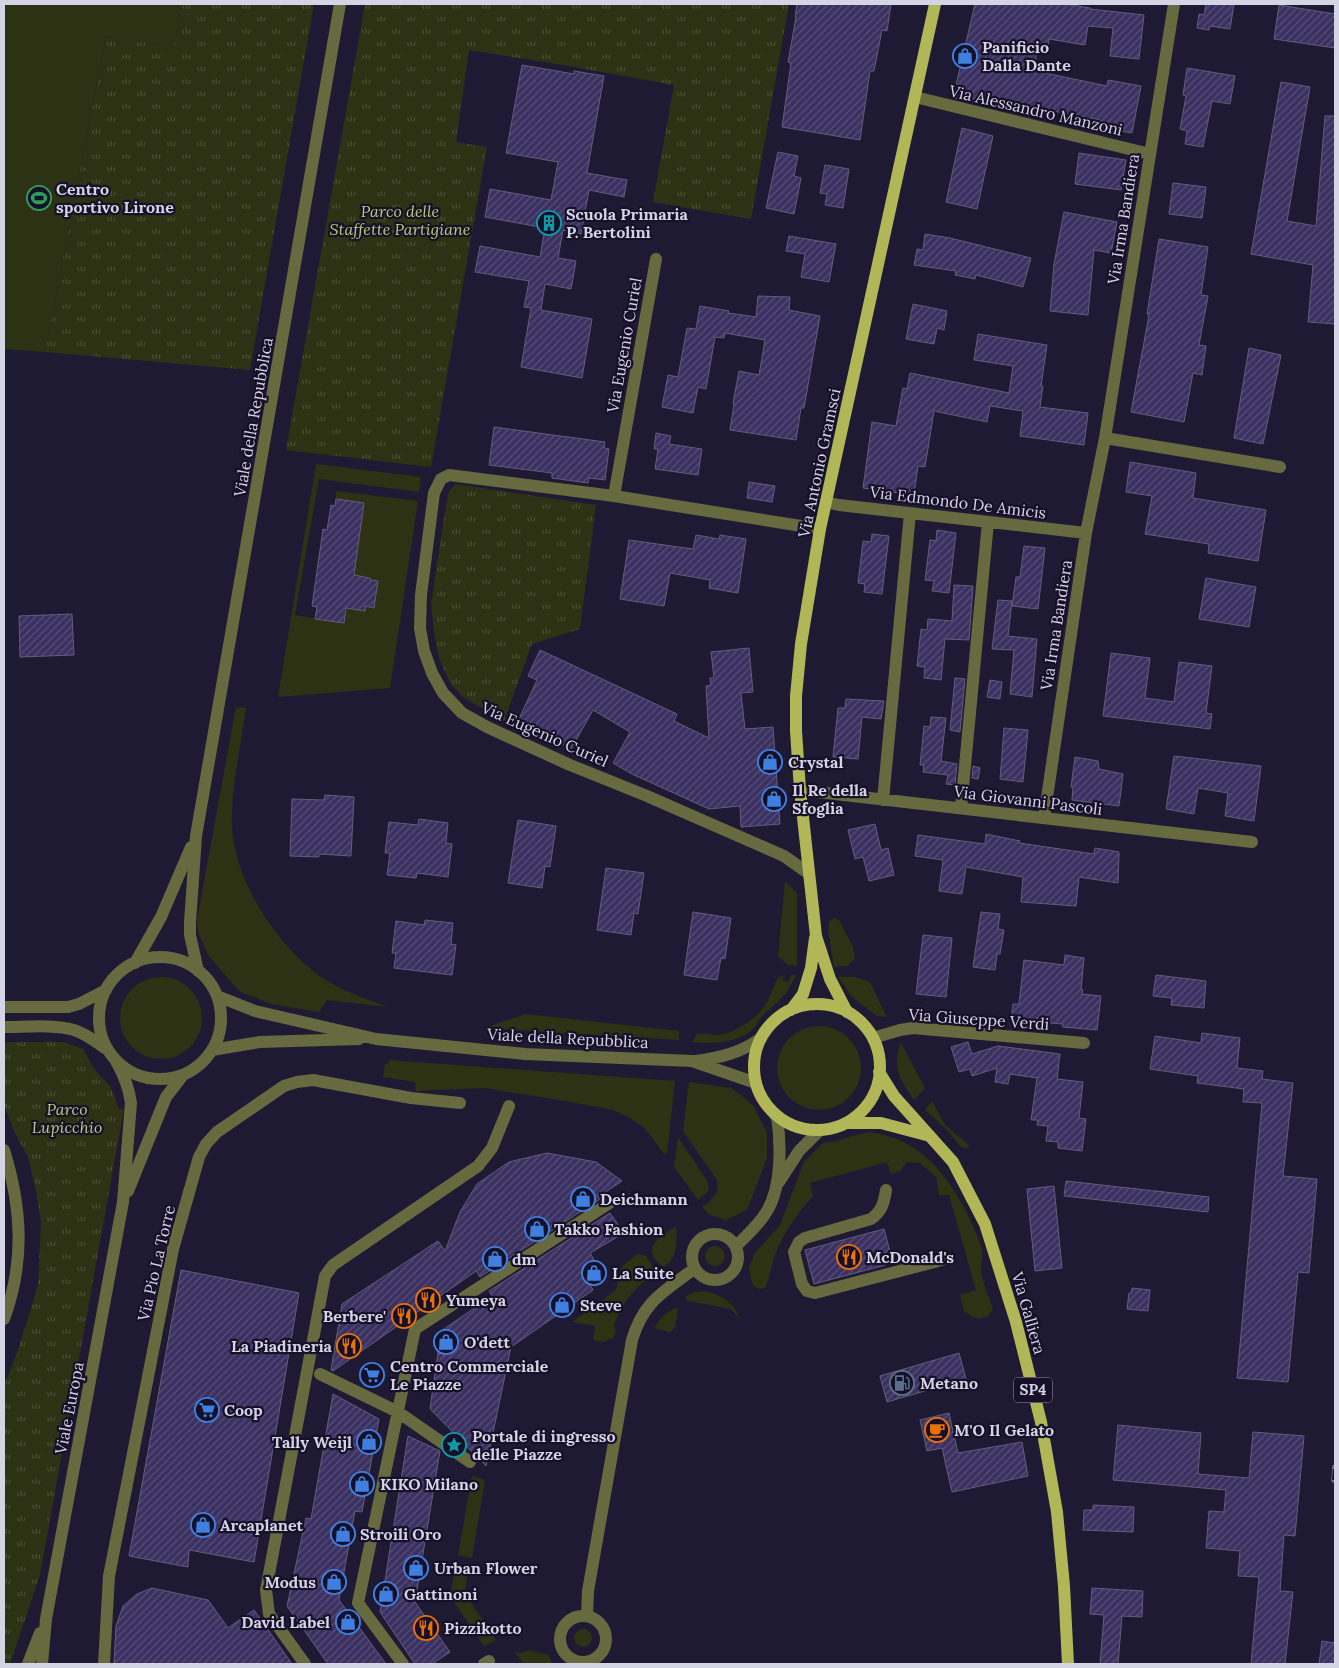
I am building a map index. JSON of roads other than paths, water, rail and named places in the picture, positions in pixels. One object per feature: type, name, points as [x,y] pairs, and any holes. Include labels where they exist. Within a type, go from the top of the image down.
[{"type":"main road","name":"Via Antonio Gramsci","points":[[847,1012],[830,979],[816,936],[800,790],[796,732],[796,696],[801,644],[820,529],[935,4]]},
{"type":"main road","name":"Via Antonio Gramsci","points":[[792,1010],[803,994],[816,936]]},
{"type":"main road","points":[[825,1005],[847,1012],[862,1023],[872,1038],[879,1060],[880,1072],[874,1092],[863,1110],[834,1128],[820,1130],[804,1129],[788,1124],[775,1115],[767,1106],[756,1083],[754,1060],[761,1038],[769,1026],[779,1017],[802,1006],[825,1005]]},
{"type":"main road","name":"Via Galliera","points":[[880,1072],[894,1096],[953,1162],[985,1224],[1016,1322],[1041,1422],[1057,1512],[1064,1586],[1068,1664]]},
{"type":"main road","points":[[846,1122],[881,1122],[930,1136]]},
{"type":"street","name":"Viale della Repubblica","points":[[198,971],[190,936],[196,836],[340,4]]},
{"type":"street","name":"Via Irma Bandiera","points":[[1044,818],[1086,533],[1105,438],[1174,4]]},
{"type":"street","name":"Via Alessandro Manzoni","points":[[914,97],[1150,154]]},
{"type":"street","name":"Via Eugenio Curiel","points":[[614,496],[656,259]]},
{"type":"street","points":[[1105,438],[1280,467]]},
{"type":"street","name":"Via Eugenio Curiel","points":[[808,873],[784,856],[570,765],[462,713],[443,693],[432,673],[424,652],[420,628],[420,596],[433,498],[441,480],[449,475],[614,496],[820,529]]},
{"type":"street","name":"Via Edmondo De Amicis","points":[[826,502],[1086,533]]},
{"type":"street","points":[[883,800],[910,513]]},
{"type":"street","points":[[961,808],[988,522]]},
{"type":"street","name":"Via Giovanni Pascoli","points":[[800,790],[1252,842]]},
{"type":"street","name":"Viale della Repubblica","points":[[135,963],[161,917],[196,836]]},
{"type":"street","points":[[151,958],[168,958],[184,962],[198,971],[209,982],[217,996],[221,1010],[221,1024],[218,1038],[212,1050],[195,1069],[183,1075],[166,1079],[148,1078],[131,1072],[116,1061],[101,1036],[99,1020],[100,1005],[106,990],[114,979],[123,970],[135,963],[151,958]]},
{"type":"street","points":[[4,1007],[68,1007],[79,1004],[106,990]]},
{"type":"street","name":"Viale della Repubblica","points":[[217,996],[255,1011],[376,1039]]},
{"type":"street","points":[[4,1027],[75,1030],[108,1050]]},
{"type":"street","name":"Via Giuseppe Verdi","points":[[872,1038],[894,1031],[913,1028],[1084,1043]]},
{"type":"street","points":[[692,1062],[734,1054],[761,1038]]},
{"type":"street","name":"Viale della Repubblica","points":[[212,1050],[260,1042],[376,1039],[525,1054],[692,1062],[756,1083]]},
{"type":"street","name":"Viale Europa","points":[[42,1664],[46,1619],[123,1202],[131,1103],[123,1073],[116,1061]]},
{"type":"street","name":"Viale Europa","points":[[123,1202],[166,1097],[183,1075]]},
{"type":"street","name":"Via Pio La Torre","points":[[104,1664],[109,1576],[122,1508],[173,1249],[199,1157],[206,1144],[217,1132],[284,1086],[297,1082],[312,1080],[411,1098],[460,1103]]},
{"type":"street","points":[[305,1664],[269,1614],[266,1590],[325,1276],[334,1264],[478,1166],[492,1148],[509,1106]]},
{"type":"street","points":[[736,1246],[763,1217],[775,1189],[780,1137],[777,1116],[775,1115]]},
{"type":"street","points":[[775,1189],[799,1151],[820,1130]]},
{"type":"street","points":[[4,1150],[16,1198],[20,1236],[17,1267],[10,1303],[4,1319]]},
{"type":"street","points":[[886,1190],[884,1204],[880,1213],[871,1219],[805,1238],[799,1242],[794,1252],[802,1284],[807,1291],[815,1293],[942,1260]]},
{"type":"street","points":[[403,1664],[358,1603],[415,1329],[611,1202]]},
{"type":"street","points":[[718,1234],[732,1240],[736,1246],[738,1262],[735,1269],[724,1278],[717,1280],[704,1278],[695,1268],[692,1254],[698,1241],[704,1237],[718,1234]]},
{"type":"street","points":[[587,1616],[588,1591],[632,1340],[637,1323],[646,1307],[695,1268]]},
{"type":"street","points":[[320,1374],[398,1412],[470,1462]]},
{"type":"street","points":[[587,1616],[599,1623],[605,1634],[606,1641],[601,1653],[596,1658],[577,1663],[564,1653],[561,1646],[561,1631],[574,1618],[587,1616]]},
{"type":"street","name":"Viale Europa","points":[[28,1664],[46,1619]]},
{"type":"railway","points":[[1334,1480],[1335,1467]]},
{"type":"place","name":"Panificio Dalla Dante","points":[[965,56]]},
{"type":"place","name":"Centro sportivo Lirone","points":[[39,198]]},
{"type":"place","name":"Scuola Primaria P. Bertolini","points":[[549,223]]},
{"type":"place","name":"Crystal","points":[[770,762]]},
{"type":"place","name":"Il Re della Sfoglia","points":[[774,799]]},
{"type":"place","name":"Deichmann","points":[[583,1199]]},
{"type":"place","name":"Takko Fashion","points":[[537,1229]]},
{"type":"place","name":"McDonald's","points":[[849,1257]]},
{"type":"place","name":"dm","points":[[495,1259]]},
{"type":"place","name":"La Suite","points":[[594,1273]]},
{"type":"place","name":"Yumeya","points":[[428,1300]]},
{"type":"place","name":"Steve","points":[[562,1305]]},
{"type":"place","name":"Berbere'","points":[[404,1316]]},
{"type":"place","name":"O'dett","points":[[446,1342]]},
{"type":"place","name":"La Piadineria","points":[[349,1346]]},
{"type":"place","name":"Centro Commerciale Le Piazze","points":[[372,1375]]},
{"type":"place","name":"Metano","points":[[902,1383]]},
{"type":"place","name":"Coop","points":[[207,1410]]},
{"type":"place","name":"M'O Il Gelato","points":[[937,1430]]},
{"type":"place","name":"Tally Weijl","points":[[369,1442]]},
{"type":"place","name":"Portale di ingresso delle Piazze","points":[[454,1445]]},
{"type":"place","name":"KIKO Milano","points":[[362,1484]]},
{"type":"place","name":"Arcaplanet","points":[[203,1525]]},
{"type":"place","name":"Stroili Oro","points":[[343,1534]]},
{"type":"place","name":"Urban Flower","points":[[416,1568]]},
{"type":"place","name":"Modus","points":[[334,1582]]},
{"type":"place","name":"Gattinoni","points":[[386,1594]]},
{"type":"place","name":"David Label","points":[[348,1622]]},
{"type":"place","name":"Pizzikotto","points":[[426,1628]]},
{"type":"park label","name":"Parco delle Staffette Partigiane","points":[[400,220]]},
{"type":"park label","name":"Parco Lupicchio","points":[[67,1118]]}]
